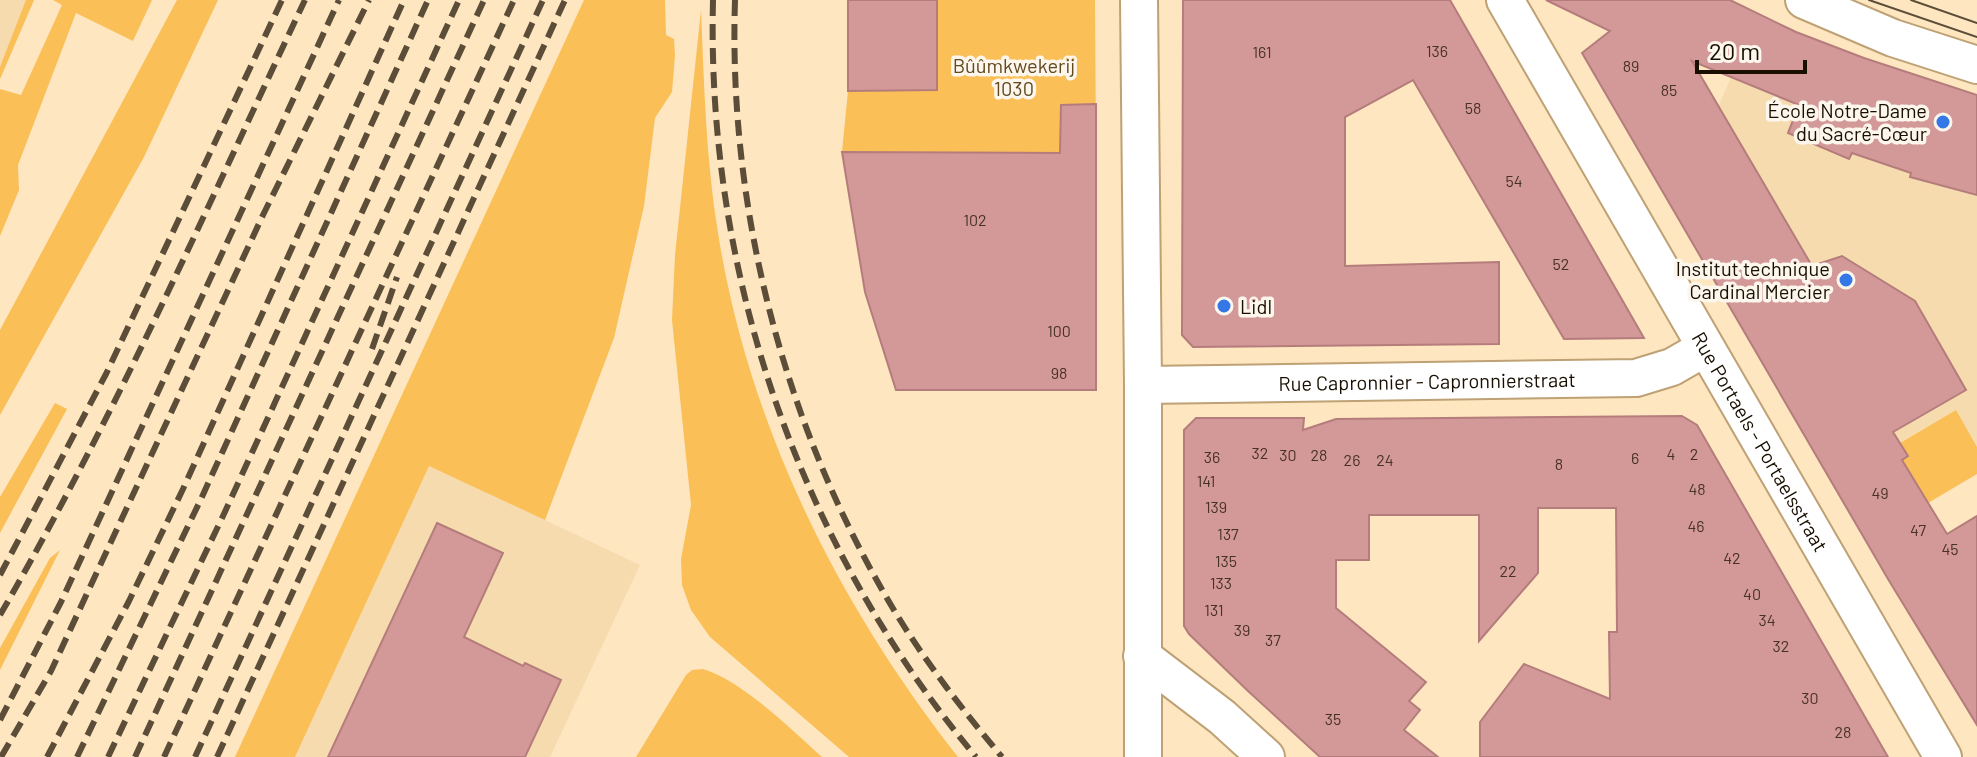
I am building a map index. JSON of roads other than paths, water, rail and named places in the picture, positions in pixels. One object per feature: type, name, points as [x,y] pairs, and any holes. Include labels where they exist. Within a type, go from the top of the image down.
[{"type":"street","points":[[1139,0],[1143,757]]},
{"type":"street","name":"Rue Portaels - Portaelsstraat","points":[[1505,0],[1943,757]]},
{"type":"street","points":[[1804,0],[1893,38],[1977,65]]},
{"type":"street","name":"Rue Capronnier - Capronnierstraat","points":[[1143,385],[1636,378],[1672,367],[1705,348]]},
{"type":"street","points":[[1142,656],[1222,717],[1266,757]]},
{"type":"tram line","points":[[1869,0],[1977,37]]},
{"type":"tram line","points":[[1911,0],[1977,23]]},
{"type":"railway","points":[[0,575],[106,374],[282,0]]},
{"type":"railway","points":[[0,615],[121,388],[305,0]]},
{"type":"railway","points":[[0,720],[61,602],[339,0]]},
{"type":"railway","points":[[1,757],[51,671],[263,215],[369,0]]},
{"type":"railway","points":[[47,757],[129,601],[183,489],[404,0]]},
{"type":"railway","points":[[77,757],[201,499],[428,0]]},
{"type":"railway","points":[[108,757],[223,516],[459,0]]},
{"type":"railway","points":[[135,757],[484,0]]},
{"type":"railway","points":[[164,757],[514,0]]},
{"type":"railway","points":[[195,757],[543,0]]},
{"type":"railway","points":[[217,757],[565,0]]},
{"type":"railway","points":[[713,0],[715,103],[726,205],[747,305],[776,402],[814,497],[860,588],[914,675],[976,757]]},
{"type":"railway","points":[[735,0],[735,78],[741,156],[753,234],[770,310],[792,386],[819,460],[851,531],[888,600],[942,681],[1002,757]]},
{"type":"railway","points":[[372,349],[397,277]]},
{"type":"place","name":"École Notre-Dame du Sacré-Cœur","points":[[1943,122]]},
{"type":"place","name":"Institut technique Cardinal Mercier","points":[[1846,280]]},
{"type":"place","name":"Lidl","points":[[1224,306]]},
{"type":"park label","name":"Bûûmkwekerij 1030","points":[[1014,76]]}]
